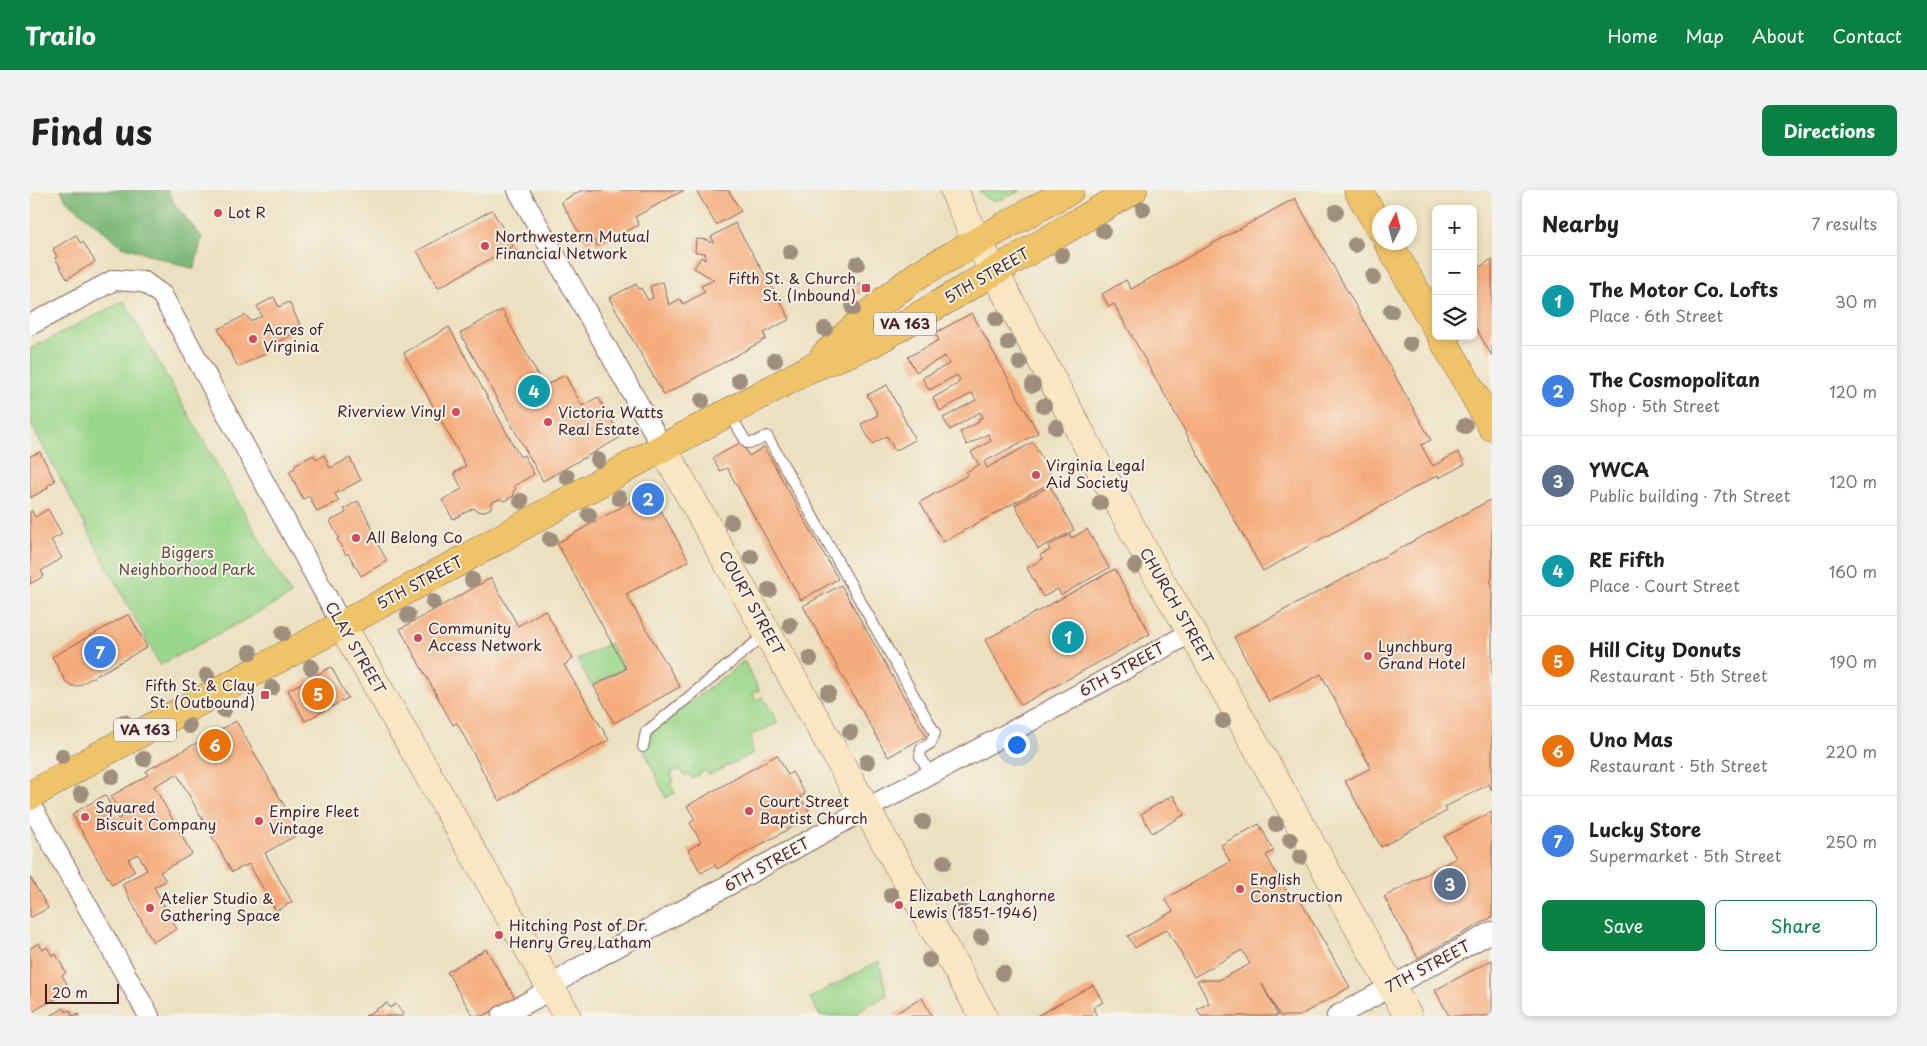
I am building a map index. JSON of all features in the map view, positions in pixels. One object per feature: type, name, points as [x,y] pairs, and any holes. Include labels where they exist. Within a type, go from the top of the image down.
[{"type":"main road","name":"5TH STREET","points":[[811,368],[880,304],[919,274],[1070,190]]},
{"type":"main road","name":"5TH STREET","points":[[30,796],[98,756],[457,563],[811,368],[871,344],[1133,190]]},
{"type":"main road","points":[[1358,190],[1372,214]]},
{"type":"main road","points":[[1393,250],[1432,320]]},
{"type":"main road","points":[[1443,340],[1492,426]]},
{"type":"street","name":"COURT STREET","points":[[518,190],[983,1016]]},
{"type":"street","name":"CHURCH STREET","points":[[954,190],[969,225],[1162,584],[1192,632],[1408,1016]]},
{"type":"street","name":"CLAY STREET","points":[[30,325],[114,280],[144,282],[162,295],[342,625],[567,1016]]},
{"type":"street","name":"6TH STREET","points":[[502,1016],[534,999],[575,970],[866,808],[1192,632]]},
{"type":"street","points":[[30,804],[149,1016]]},
{"type":"street","name":"7TH STREET","points":[[1337,1016],[1492,932]]},
{"type":"lane","points":[[729,413],[746,443],[755,442],[767,436],[935,733],[931,743],[921,749],[920,756],[931,774]]},
{"type":"lane","points":[[642,747],[646,732],[768,633]]},
{"type":"green space","points":[[61,190],[167,190],[176,206],[202,237],[194,269],[122,246],[66,200]]},
{"type":"green space","points":[[979,190],[1021,190],[1004,198],[993,200],[988,199]]},
{"type":"green space","name":"Biggers Neighborhood Park","points":[[124,301],[291,595],[160,665],[30,422],[30,349]]},
{"type":"green space","points":[[610,643],[624,668],[592,686],[577,660]]},
{"type":"green space","points":[[744,661],[759,690],[752,693],[756,700],[763,697],[778,723],[751,735],[752,754],[709,775],[705,770],[692,779],[689,774],[685,776],[680,769],[671,773],[674,781],[670,784],[675,793],[666,798],[640,741]]},
{"type":"green space","points":[[879,961],[887,995],[857,1012],[859,1016],[820,1016],[810,998]]},
{"type":"building","points":[[582,190],[684,190],[635,217],[639,225],[597,246],[594,240],[586,244],[561,202]]},
{"type":"building","points":[[696,190],[728,190],[741,211],[716,225]]},
{"type":"building","points":[[1295,198],[1431,440],[1421,445],[1433,466],[1458,452],[1465,464],[1439,478],[1438,475],[1263,571],[1114,304],[1109,307],[1102,294],[1126,280],[1131,289]]},
{"type":"building","points":[[492,210],[513,246],[438,288],[417,251]]},
{"type":"building","points":[[735,223],[790,319],[764,333],[766,339],[664,395],[609,298],[636,284],[639,289],[641,288],[648,300],[653,298],[650,286],[663,282],[669,305],[680,299],[683,304],[705,292],[701,286],[714,280],[694,268],[701,257],[705,260],[705,253],[695,252],[696,239],[714,242],[711,237]]},
{"type":"building","points":[[76,235],[80,243],[83,242],[95,262],[67,279],[55,258],[57,257],[53,249]]},
{"type":"building","points":[[1492,259],[1492,356],[1477,330],[1477,268]]},
{"type":"building","points":[[860,284],[865,290],[854,297],[850,291]]},
{"type":"building","name":"Acres of Virginia","points":[[274,297],[279,307],[289,302],[302,329],[264,349],[266,353],[238,367],[218,329],[246,315],[250,321],[262,316],[257,306]]},
{"type":"building","points":[[502,310],[544,386],[565,375],[582,406],[598,397],[621,437],[543,481],[460,333]]},
{"type":"building","points":[[972,313],[1038,433],[984,462],[987,468],[1033,442],[1054,481],[943,542],[920,502],[968,475],[966,472],[979,465],[971,452],[991,441],[988,434],[967,445],[960,432],[979,422],[978,419],[983,417],[980,412],[950,430],[943,418],[976,400],[972,393],[940,411],[933,398],[957,384],[960,380],[957,375],[929,390],[922,378],[949,364],[945,356],[916,372],[908,357],[939,340],[935,333]]},
{"type":"building","points":[[449,327],[520,457],[524,455],[534,474],[514,486],[516,489],[513,491],[514,496],[504,501],[500,499],[491,503],[491,508],[483,512],[477,511],[474,508],[453,519],[442,500],[462,489],[454,473],[466,466],[404,353]]},
{"type":"building","points":[[887,385],[915,440],[895,451],[887,436],[872,444],[861,424],[878,415],[867,395]]},
{"type":"building","points":[[742,442],[749,456],[764,447],[838,579],[801,600],[727,468],[720,471],[713,458]]},
{"type":"building","points":[[40,452],[55,481],[47,486],[48,488],[30,498],[30,456]]},
{"type":"building","points":[[314,455],[317,460],[324,455],[330,468],[350,458],[361,480],[335,494],[339,501],[317,512],[309,496],[303,499],[289,471],[295,468],[294,465]]},
{"type":"building","points":[[1050,486],[1074,530],[1038,549],[1015,505]]},
{"type":"building","points":[[650,491],[689,561],[626,594],[680,687],[614,723],[594,686],[626,669],[557,543]]},
{"type":"building","name":"Lynchburg Grand Hotel","points":[[1492,499],[1492,580],[1490,581],[1492,584],[1492,791],[1489,784],[1445,807],[1447,811],[1381,847],[1345,781],[1371,768],[1321,674],[1269,702],[1234,637]]},
{"type":"building","name":"All Belong Co","points":[[358,501],[375,533],[372,534],[387,561],[361,576],[348,553],[346,555],[330,521],[346,513],[344,509]]},
{"type":"building","points":[[48,509],[62,534],[51,540],[62,558],[41,571],[44,576],[30,584],[30,512],[32,511],[35,517]]},
{"type":"building","points":[[1087,529],[1109,568],[1061,595],[1058,589],[1043,597],[1027,568],[1043,559],[1040,555],[1050,550],[1048,546],[1070,534],[1072,538]]},
{"type":"building","points":[[1115,569],[1150,634],[1021,705],[985,640]]},
{"type":"building","points":[[491,578],[518,626],[545,610],[573,659],[564,665],[609,740],[499,801],[457,723],[453,725],[400,629]]},
{"type":"building","points":[[841,585],[926,736],[888,757],[803,606]]},
{"type":"building","points":[[129,614],[147,647],[78,686],[72,686],[66,682],[52,657]]},
{"type":"building","points":[[331,667],[348,698],[305,721],[288,690]]},
{"type":"building","points":[[236,721],[300,833],[265,853],[292,902],[276,911],[249,864],[232,872],[177,774],[154,786],[192,854],[160,872],[166,881],[154,887],[177,929],[153,942],[122,884],[147,870],[138,854],[128,859],[135,871],[112,885],[72,814],[105,795],[118,819],[122,816],[111,796],[148,775],[146,771]]},
{"type":"building","name":"Court Street Baptist Church","points":[[777,755],[788,775],[792,772],[805,794],[800,797],[812,816],[717,869],[715,865],[701,873],[688,850],[701,842],[690,823],[695,819],[687,806]]},
{"type":"building","points":[[1173,795],[1184,815],[1152,833],[1141,814]]},
{"type":"building","points":[[1492,812],[1492,917],[1418,958],[1384,897],[1456,858],[1444,837]]},
{"type":"building","points":[[1259,824],[1274,851],[1266,855],[1291,899],[1297,895],[1350,987],[1299,1016],[1280,1016],[1262,984],[1278,1016],[1201,1016],[1197,1009],[1209,1003],[1197,980],[1219,980],[1250,964],[1242,950],[1194,977],[1167,929],[1135,948],[1128,936],[1173,911],[1165,899],[1230,862],[1221,845]]},
{"type":"building","points":[[30,877],[48,908],[30,918]]},
{"type":"building","points":[[39,943],[42,950],[47,947],[52,956],[56,954],[66,973],[62,975],[67,984],[62,987],[66,993],[30,1013],[30,948]]},
{"type":"building","points":[[486,949],[515,998],[483,1016],[473,1016],[447,972]]},
{"type":"building","points":[[1492,960],[1492,1016],[1449,1016],[1435,990]]},
{"type":"building","points":[[1093,985],[1103,1002],[1093,1008],[1097,1016],[1037,1016]]},
{"type":"building","points":[[922,998],[932,1016],[891,1016]]},
{"type":"building","points":[[387,1003],[390,1008],[396,1004],[404,1016],[365,1016]]},
{"type":"building","points":[[64,1008],[66,1012],[70,1010],[73,1016],[50,1016]]},
{"type":"place","name":"Lot R","points":[[218,213]]},
{"type":"place","name":"Northwestern Mutual Financial Network","points":[[485,246]]},
{"type":"place","name":"Fifth St. & Church St. (Inbound)","points":[[866,288]]},
{"type":"place","name":"Acres of Virginia","points":[[253,339]]},
{"type":"place","name":"RE Fifth","points":[[534,391]]},
{"type":"place","name":"Riverview Vinyl","points":[[456,412]]},
{"type":"place","name":"Victoria Watts Real Estate","points":[[548,422]]},
{"type":"place","name":"Virginia Legal Aid Society","points":[[1036,475]]},
{"type":"place","name":"The Cosmopolitan","points":[[648,499]]},
{"type":"place","name":"All Belong Co","points":[[356,538]]},
{"type":"place","name":"The Motor Co. Lofts","points":[[1068,637]]},
{"type":"place","name":"Community Access Network","points":[[418,638]]},
{"type":"place","name":"Lucky Store","points":[[100,652]]},
{"type":"place","name":"Lynchburg Grand Hotel","points":[[1368,656]]},
{"type":"place","name":"Hill City Donuts","points":[[318,694]]},
{"type":"place","name":"Fifth St. & Clay St. (Outbound)","points":[[265,695]]},
{"type":"place","name":"Uno Mas","points":[[215,745]]},
{"type":"place","name":"Court Street Baptist Church","points":[[749,811]]},
{"type":"place","name":"Squared Biscuit Company","points":[[85,817]]},
{"type":"place","name":"Empire Fleet Vintage","points":[[259,821]]},
{"type":"place","name":"YWCA","points":[[1450,884]]},
{"type":"place","name":"English Construction","points":[[1240,889]]},
{"type":"place","name":"Elizabeth Langhorne Lewis (1851-1946)","points":[[899,905]]},
{"type":"place","name":"Atelier Studio & Gathering Space","points":[[150,908]]},
{"type":"place","name":"Hitching Post of Dr. Henry Grey Latham","points":[[499,935]]}]
